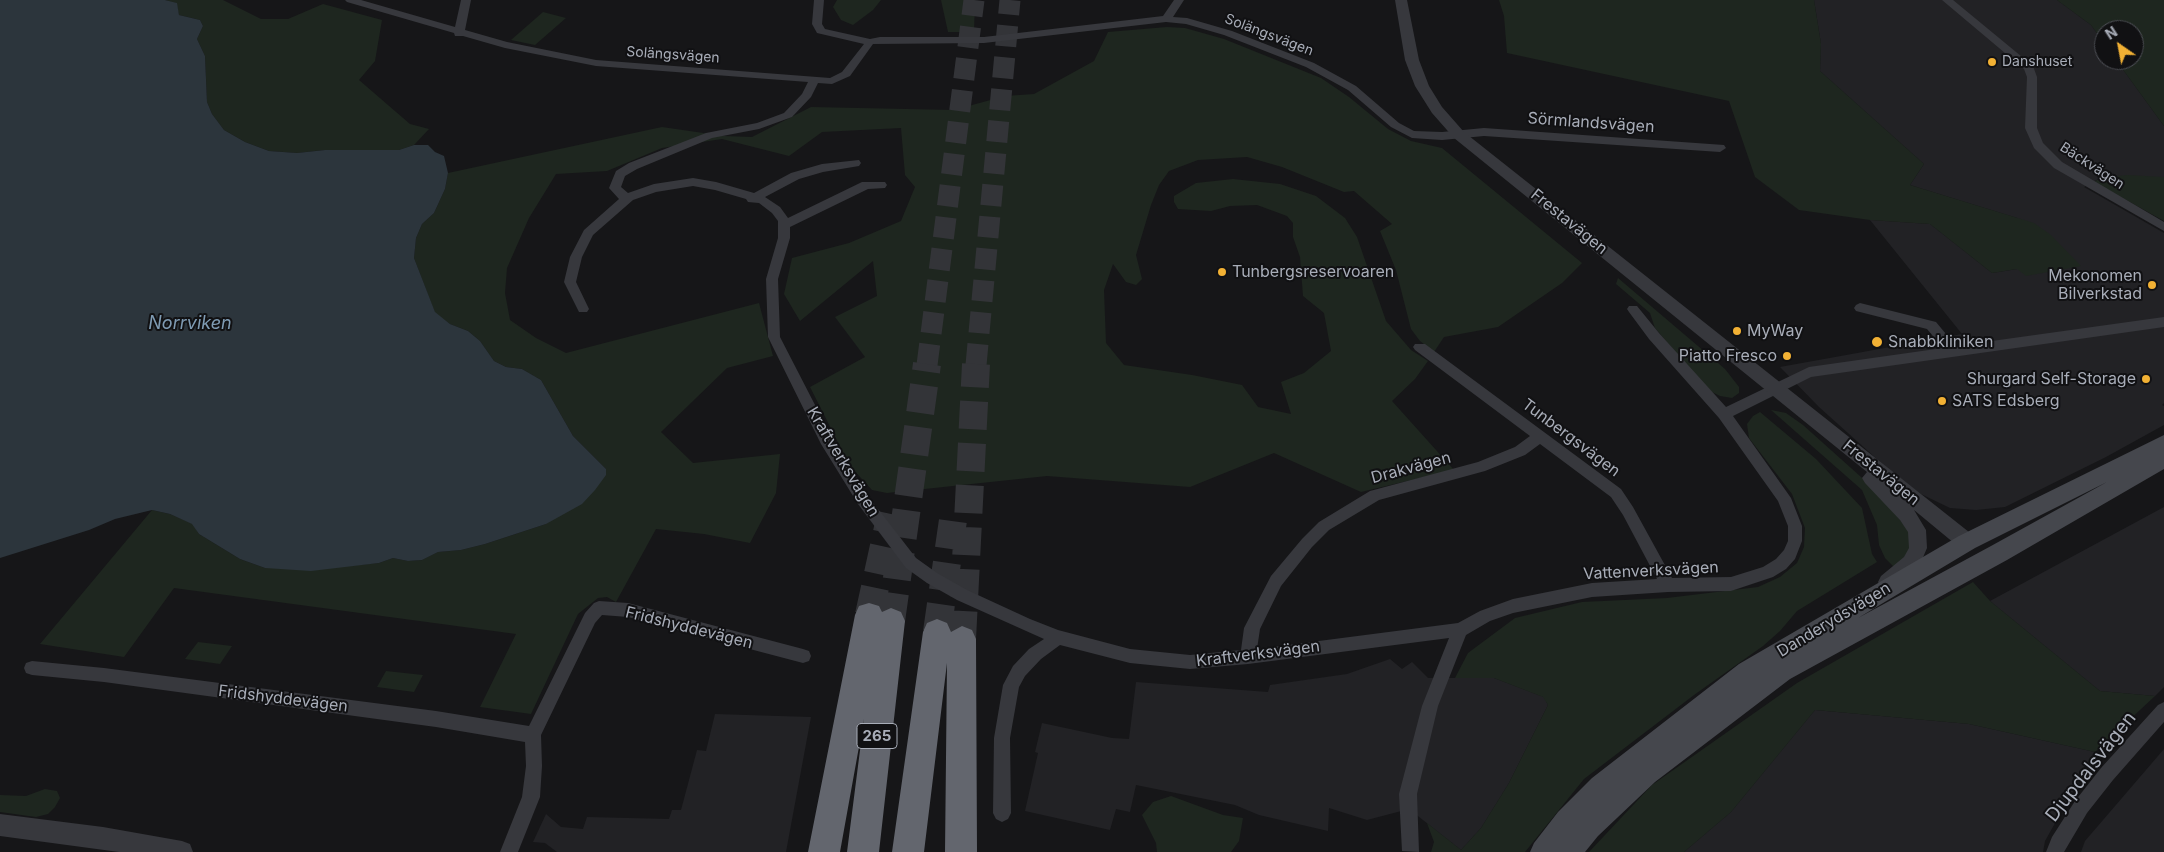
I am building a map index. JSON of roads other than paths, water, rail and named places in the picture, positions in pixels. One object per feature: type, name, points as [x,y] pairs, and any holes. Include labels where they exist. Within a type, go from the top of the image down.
[{"type":"highway","name":"265","points":[[824,852],[880,618],[863,852]]},
{"type":"highway","points":[[908,852],[950,635],[961,852]]},
{"type":"main road","name":"Danderydsvägen","points":[[1543,852],[1567,821],[1601,788],[1740,678],[1872,597],[2164,443]]},
{"type":"main road","name":"Danderydsvägen","points":[[1569,852],[1589,827],[1646,774],[1782,671],[1999,553],[2164,459]]},
{"type":"main road","points":[[1926,593],[1963,548],[1999,553]]},
{"type":"street","name":"Solängsvägen","points":[[350,0],[459,34],[596,63],[832,80],[846,74],[870,42]]},
{"type":"street","points":[[459,34],[466,0]]},
{"type":"street","name":"Solängsvägen","points":[[819,0],[817,24],[821,31],[870,42],[880,40],[984,40],[1166,19],[1187,21],[1228,33],[1310,65],[1352,88],[1395,125],[1412,134],[1459,135]]},
{"type":"street","points":[[1166,19],[1179,0]]},
{"type":"street","name":"Frestavägen","points":[[1401,0],[1412,60],[1422,86],[1437,110],[1459,135],[1776,389],[1963,548]]},
{"type":"street","name":"Bäckvägen","points":[[1947,0],[2029,68],[2032,77],[2031,128],[2033,136],[2042,150],[2058,165],[2164,227]]},
{"type":"street","points":[[629,197],[622,196],[615,188],[620,174],[633,166],[698,138],[759,126],[788,116],[807,95],[814,80]]},
{"type":"street","name":"Sörmlandsvägen","points":[[1459,135],[1484,132],[1720,148]]},
{"type":"street","points":[[753,198],[796,176],[822,168],[855,163]]},
{"type":"street","points":[[583,310],[570,282],[576,257],[588,233],[629,197],[654,188],[693,182],[716,186],[763,200],[776,210],[784,221],[784,225],[866,185],[881,185]]},
{"type":"street","name":"Kraftverksvägen","points":[[784,225],[784,238],[772,280],[774,336],[826,440],[863,500],[911,563],[921,571],[962,595],[1024,624],[1058,637],[1130,656],[1190,662],[1248,657],[1460,630]]},
{"type":"street","points":[[1860,308],[1931,324],[1953,352]]},
{"type":"street","name":"Vattenverksvägen","points":[[1460,630],[1485,616],[1513,606],[1592,590],[1668,585],[1731,584],[1750,579],[1781,564],[1790,554],[1795,541],[1795,526],[1784,498],[1724,414],[1654,336],[1633,309]]},
{"type":"street","points":[[1724,414],[1809,372],[2164,322]]},
{"type":"street","name":"Tunbergsvägen","points":[[1420,347],[1616,493],[1628,511],[1668,585]]},
{"type":"street","name":"Frestavägen","points":[[1795,405],[1907,515],[1917,530],[1918,548],[1911,563],[1872,597]]},
{"type":"street","name":"Drakvägen","points":[[1248,657],[1252,628],[1276,581],[1307,543],[1324,526],[1375,495],[1480,467],[1520,451],[1541,436]]},
{"type":"street","name":"Frestavägen","points":[[1853,460],[1963,548]]},
{"type":"street","name":"Fridshyddevägen","points":[[509,852],[530,797],[534,766],[533,735],[590,618],[599,608],[628,610],[803,656]]},
{"type":"street","points":[[1411,851],[1408,794],[1430,706],[1460,630]]},
{"type":"street","points":[[1002,813],[1002,738],[1011,685],[1019,671],[1035,654],[1058,637]]},
{"type":"street","name":"Fridshyddevägen","points":[[32,668],[104,675],[436,719],[533,735]]},
{"type":"street","name":"Djupdalsvägen","points":[[2055,852],[2058,843],[2081,807],[2107,774],[2164,710]]},
{"type":"street","points":[[10,826],[103,838],[182,852]]},
{"type":"water","name":"Norrviken","points":[[0,0],[165,0],[177,3],[179,15],[200,20],[203,26],[197,39],[205,56],[207,102],[212,114],[224,130],[245,142],[269,151],[297,153],[325,150],[399,150],[414,145],[428,145],[435,152],[444,156],[448,173],[445,189],[434,213],[422,224],[416,238],[414,258],[435,312],[450,324],[468,331],[480,341],[494,361],[506,367],[522,369],[541,380],[573,436],[606,469],[606,475],[595,490],[582,504],[546,524],[485,544],[461,550],[438,552],[422,560],[408,561],[393,558],[379,563],[311,571],[265,568],[240,559],[199,534],[192,524],[170,514],[152,510],[115,519],[89,530],[0,558]]},
{"type":"tunnel","points":[[927,365],[974,0]]},
{"type":"tunnel","points":[[976,365],[1010,0]]},
{"type":"tunnel","points":[[891,621],[927,364]]},
{"type":"tunnel","points":[[962,639],[976,364]]},
{"type":"tunnel","points":[[937,632],[954,513]]},
{"type":"tunnel","points":[[869,615],[891,514]]},
{"type":"place","name":"Danshuset","points":[[1992,62]]},
{"type":"place","name":"Tunbergsreservoaren","points":[[1222,272]]},
{"type":"place","name":"Mekonomen Bilverkstad","points":[[2152,285]]},
{"type":"place","name":"MyWay","points":[[1737,331]]},
{"type":"place","name":"Snabbkliniken","points":[[1877,342]]},
{"type":"place","name":"Piatto Fresco","points":[[1787,356]]},
{"type":"place","name":"Shurgard Self-Storage","points":[[2146,379]]},
{"type":"place","name":"SATS Edsberg","points":[[1942,401]]}]
